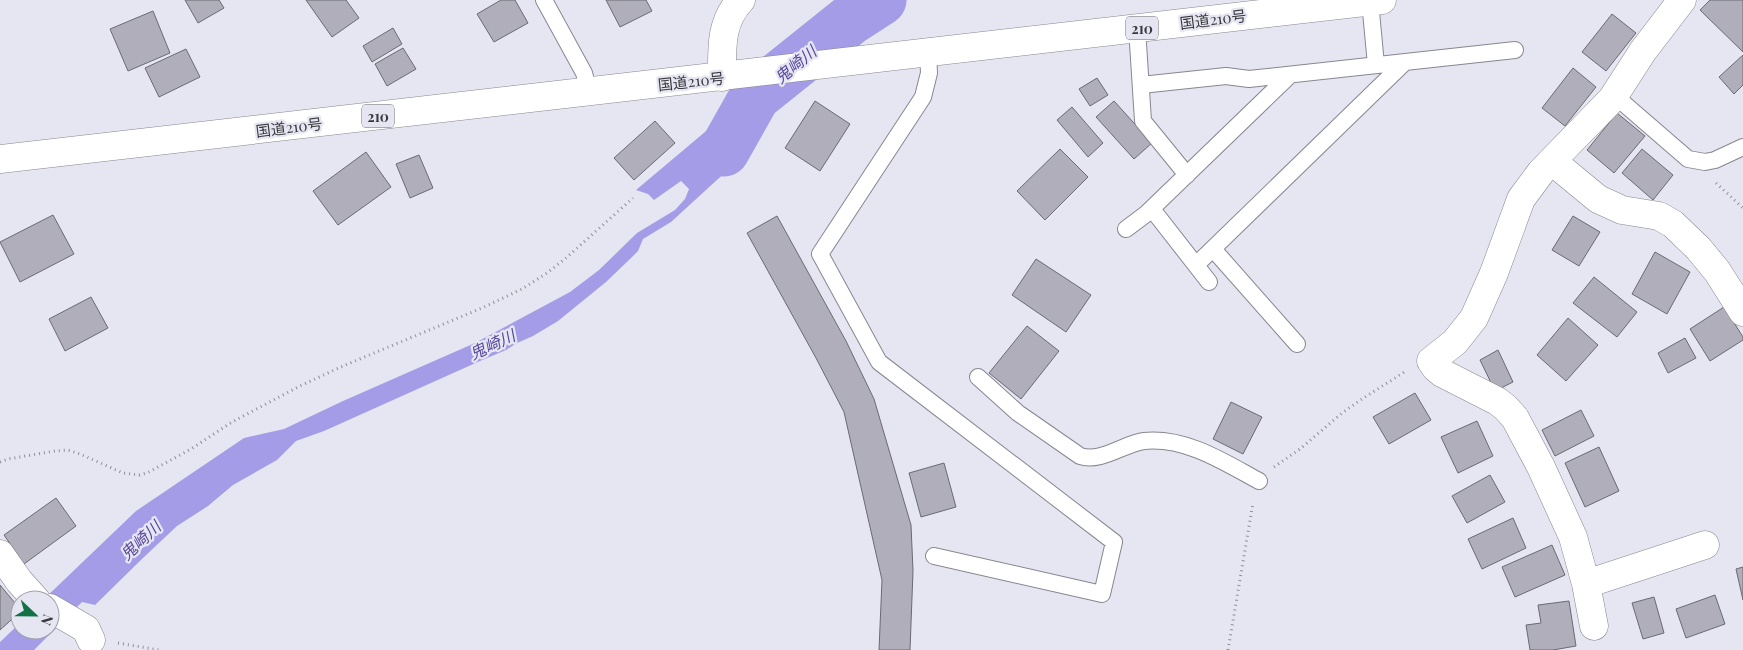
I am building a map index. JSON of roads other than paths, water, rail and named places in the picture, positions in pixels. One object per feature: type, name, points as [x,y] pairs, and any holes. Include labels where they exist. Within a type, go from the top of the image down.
[{"type":"main road","points":[[722,77],[723,35],[729,16],[741,0]]},
{"type":"main road","points":[[1594,626],[1579,556],[1563,512],[1511,412],[1497,402],[1442,373],[1431,361],[1455,342],[1474,318],[1494,273],[1521,199],[1541,172],[1614,95],[1643,50],[1682,0]]},
{"type":"main road","name":"国道210号","points":[[0,160],[1376,1]]},
{"type":"main road","points":[[1552,161],[1598,199],[1622,210],[1659,216],[1673,224],[1698,248],[1717,271],[1743,312]]},
{"type":"main road","points":[[1586,584],[1706,545]]},
{"type":"main road","points":[[0,554],[27,590]]},
{"type":"main road","points":[[60,615],[88,634]]},
{"type":"lane","points":[[544,0],[584,73],[590,92]]},
{"type":"lane","points":[[1376,1],[1376,65]]},
{"type":"lane","points":[[1138,28],[1143,121],[1187,175]]},
{"type":"lane","points":[[1141,85],[1226,76],[1249,79],[1515,50]]},
{"type":"lane","points":[[928,52],[929,73],[922,97],[820,254],[879,362],[1114,542],[1102,594],[934,556]]},
{"type":"lane","points":[[1196,265],[1405,62]]},
{"type":"lane","points":[[1126,229],[1152,208],[1290,75]]},
{"type":"lane","points":[[1614,95],[1688,158],[1705,162],[1715,160],[1743,147]]},
{"type":"lane","points":[[1152,208],[1209,282]]},
{"type":"lane","points":[[1212,249],[1297,344]]},
{"type":"lane","points":[[978,377],[1018,413],[1080,456],[1086,458],[1102,455],[1143,441],[1178,444],[1196,449],[1259,480]]},
{"type":"water","points":[[850,0],[907,0],[871,26],[809,32],[834,5]]},
{"type":"water","points":[[804,87],[777,104],[766,115],[730,168],[671,222],[643,239],[638,251],[630,259],[606,282],[558,321],[506,350],[324,431],[296,441],[277,460],[233,485],[208,506],[177,526],[95,605],[82,602],[60,624],[60,590],[53,590],[136,511],[244,438],[284,429],[475,343],[570,292],[599,270],[637,233],[675,210],[685,199],[689,189],[681,181],[654,200],[648,194],[636,190],[718,121],[737,93]]},
{"type":"water","points":[[10,632],[10,640],[44,640],[34,650],[0,650],[0,642]]},
{"type":"waterway","name":"鬼崎川","points":[[724,151],[755,96],[850,20],[881,0]]}]
